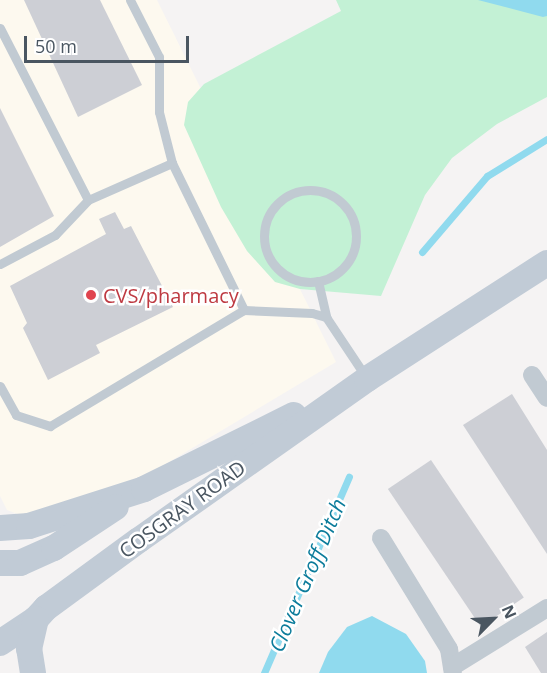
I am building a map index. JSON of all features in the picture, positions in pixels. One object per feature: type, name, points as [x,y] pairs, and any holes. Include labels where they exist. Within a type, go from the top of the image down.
[{"type":"main road","name":"COSGRAY ROAD","points":[[0,643],[36,619],[46,608],[139,540],[367,378],[547,263]]},
{"type":"main road","name":"COSGRAY ROAD","points":[[0,563],[20,563],[54,548],[144,489],[367,378]]},
{"type":"main road","name":"COSGRAY ROAD","points":[[0,528],[29,526],[144,489]]},
{"type":"main road","points":[[33,673],[30,649],[36,619]]},
{"type":"street","points":[[532,375],[547,398]]},
{"type":"street","points":[[381,538],[449,649],[453,670],[547,608]]},
{"type":"lane","points":[[130,0],[159,57],[159,112],[172,163],[244,310]]},
{"type":"lane","points":[[0,28],[88,200]]},
{"type":"lane","points":[[0,264],[55,235],[88,200],[172,163]]},
{"type":"lane","points":[[317,190],[345,205],[353,219],[356,232],[355,246],[342,269],[318,281],[302,281],[287,276],[275,266],[267,252],[265,236],[267,220],[275,207],[287,196],[302,191],[317,190]]},
{"type":"lane","points":[[318,281],[326,317],[367,378]]},
{"type":"lane","points":[[0,386],[16,415],[51,426],[244,310],[312,313],[326,317]]},
{"type":"shaded area","points":[[0,0],[157,0],[336,362],[57,529],[7,510],[0,496]]},
{"type":"green space","points":[[336,0],[547,0],[547,97],[497,124],[452,158],[425,195],[381,296],[300,289],[275,282],[247,251],[221,207],[184,125],[188,102],[204,84],[341,11]]},
{"type":"water","points":[[478,0],[547,0],[547,16],[543,17]]},
{"type":"water","points":[[372,616],[406,634],[425,661],[427,673],[319,673],[328,652],[347,627]]},
{"type":"building","points":[[24,0],[100,0],[142,85],[78,117]]},
{"type":"building","points":[[0,108],[54,216],[0,247]]},
{"type":"building","points":[[115,212],[124,229],[131,226],[173,307],[96,345],[100,353],[48,380],[23,328],[27,323],[10,286],[106,234],[99,219]]},
{"type":"building","points":[[512,394],[547,450],[547,554],[463,425]]},
{"type":"building","points":[[431,460],[524,598],[481,627],[388,489]]},
{"type":"building","points":[[547,632],[547,673],[541,673],[525,647]]},
{"type":"waterway","name":"Clover Groff Ditch","points":[[422,252],[487,176],[547,139]]},
{"type":"waterway","name":"Clover Groff Ditch","points":[[264,673],[349,477]]},
{"type":"place","name":"CVS/pharmacy","points":[[91,295]]}]
